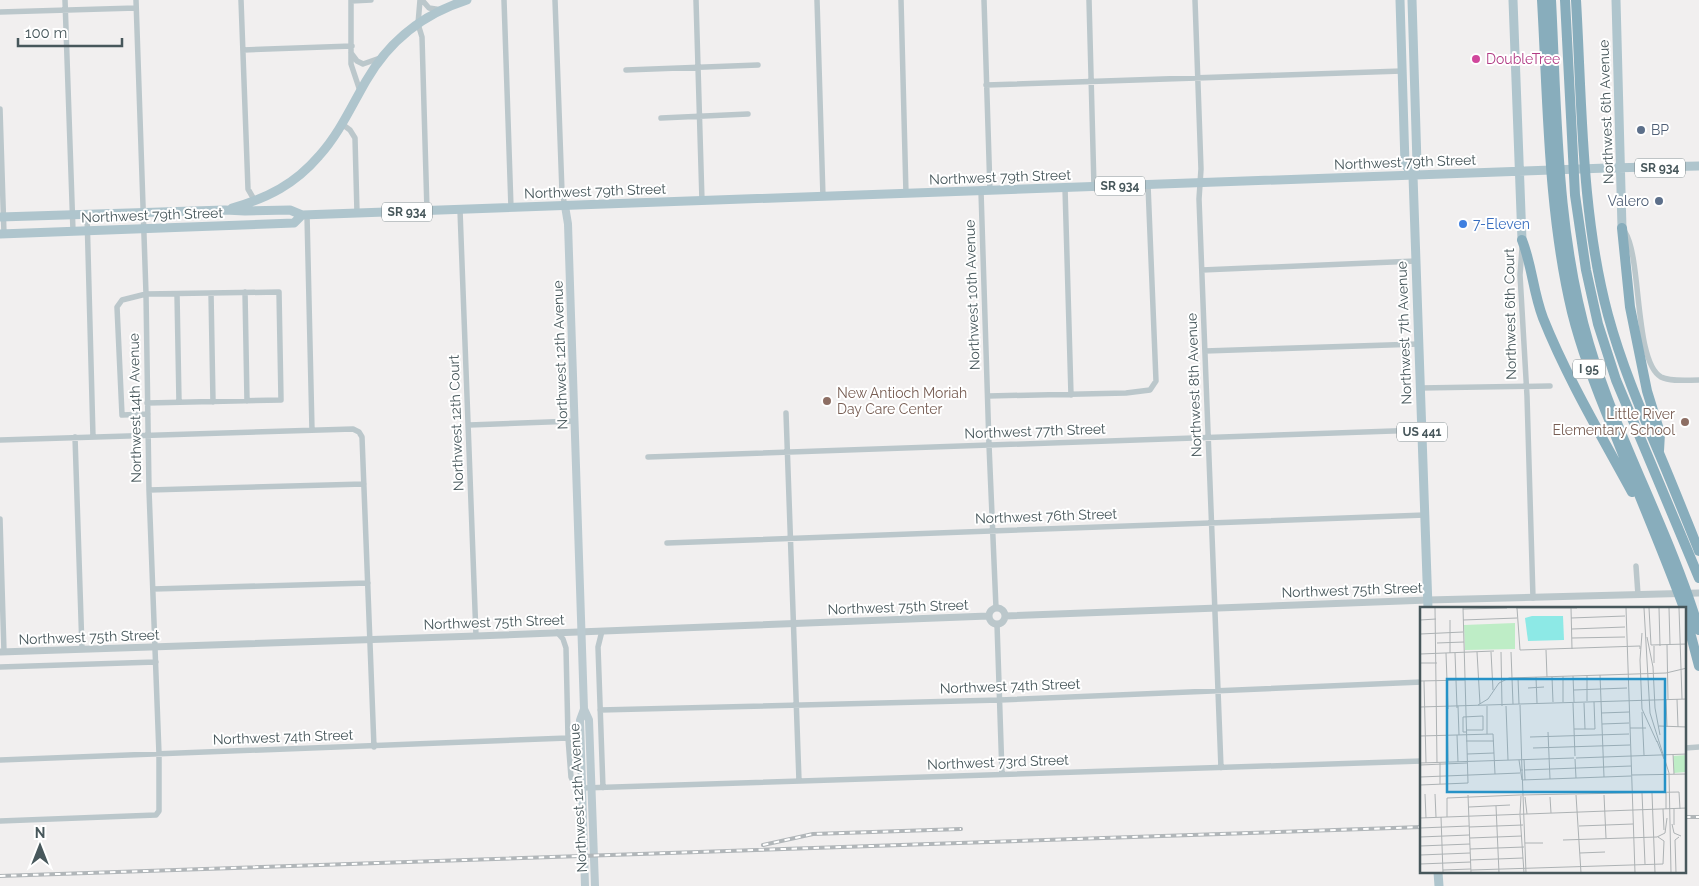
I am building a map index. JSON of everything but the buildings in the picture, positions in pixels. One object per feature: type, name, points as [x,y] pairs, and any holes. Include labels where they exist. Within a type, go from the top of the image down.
[{"type":"highway","name":"I 95","points":[[1542,0],[1564,273],[1572,311],[1582,350],[1655,534],[1675,571],[1684,607]]},
{"type":"highway","points":[[1551,0],[1554,142]]},
{"type":"highway","points":[[1565,0],[1571,141],[1576,195],[1586,270],[1598,324],[1616,380],[1698,574]]},
{"type":"highway","name":"I 95","points":[[1576,0],[1588,196],[1597,268],[1607,314],[1637,404],[1699,551]]},
{"type":"highway","points":[[1558,196],[1570,260],[1590,346],[1613,411],[1699,630]]},
{"type":"highway","points":[[1622,228],[1630,307],[1647,391],[1660,433],[1659,454]]},
{"type":"highway","points":[[1522,240],[1527,252],[1542,316],[1558,352],[1655,534]]},
{"type":"highway","points":[[1686,617],[1699,666]]},
{"type":"main road","points":[[225,210],[255,201],[278,191],[305,170],[324,151],[381,58],[399,38],[442,10],[468,0]]},
{"type":"main road","name":"Northwest 7th Avenue","points":[[1400,0],[1405,164],[1412,176]]},
{"type":"main road","name":"Northwest 7th Avenue","points":[[1412,0],[1417,164],[1412,176],[1428,604]]},
{"type":"main road","name":"Northwest 6th Court","points":[[1513,0],[1522,240]]},
{"type":"main road","name":"Northwest 6th Avenue","points":[[1616,0],[1622,228]]},
{"type":"main road","name":"Northwest 79th Street","points":[[2,217],[225,210],[290,210],[304,215],[1699,166]]},
{"type":"main road","name":"Northwest 12th Avenue","points":[[565,206],[568,224],[584,709],[580,720],[580,728],[585,886]]},
{"type":"main road","name":"Northwest 79th Street","points":[[2,234],[294,223],[304,215]]},
{"type":"main road","name":"Northwest 12th Avenue","points":[[584,709],[590,720],[595,886]]},
{"type":"street","points":[[65,0],[72,231]]},
{"type":"street","name":"Northwest 14th Avenue","points":[[0,821],[156,815],[159,811],[156,647],[148,490],[149,435],[146,294],[142,229],[136,0]]},
{"type":"street","points":[[241,0],[248,188],[255,201]]},
{"type":"street","points":[[360,91],[351,64],[351,0],[371,0]]},
{"type":"street","points":[[421,0],[429,8],[442,10]]},
{"type":"street","points":[[421,0],[418,24],[422,37],[426,211]]},
{"type":"street","points":[[504,0],[511,208]]},
{"type":"street","name":"Northwest 12th Avenue","points":[[555,0],[562,192],[565,206]]},
{"type":"street","points":[[696,0],[702,201]]},
{"type":"street","points":[[817,0],[823,197]]},
{"type":"street","points":[[901,0],[906,194]]},
{"type":"street","name":"Northwest 10th Avenue","points":[[984,0],[988,396],[996,608]]},
{"type":"street","points":[[1089,0],[1094,187]]},
{"type":"street","name":"Northwest 8th Avenue","points":[[1195,0],[1202,270],[1221,768]]},
{"type":"street","points":[[0,12],[136,8]]},
{"type":"street","points":[[243,50],[352,46]]},
{"type":"street","points":[[351,53],[356,61],[364,64],[381,58]]},
{"type":"street","points":[[626,70],[758,66]]},
{"type":"street","points":[[986,85],[1402,71]]},
{"type":"street","points":[[0,109],[2,234]]},
{"type":"street","points":[[661,118],[748,114]]},
{"type":"street","points":[[342,124],[352,132],[354,138],[357,213]]},
{"type":"street","points":[[988,396],[1126,393],[1150,390],[1156,382],[1148,185]]},
{"type":"street","points":[[1065,188],[1071,395]]},
{"type":"street","name":"Northwest 12th Court","points":[[460,210],[476,636]]},
{"type":"street","points":[[86,214],[93,438]]},
{"type":"street","points":[[304,215],[312,430]]},
{"type":"street","name":"Northwest 6th Avenue","points":[[1622,228],[1628,236],[1639,312],[1652,370],[1658,376],[1667,380],[1699,380]]},
{"type":"street","name":"Northwest 6th Court","points":[[1522,240],[1520,275],[1532,598]]},
{"type":"street","points":[[1202,270],[1416,261]]},
{"type":"street","points":[[245,292],[247,401]]},
{"type":"street","points":[[148,403],[281,400],[279,292],[146,294],[122,300],[117,307],[122,414],[148,414]]},
{"type":"street","points":[[211,293],[213,402]]},
{"type":"street","points":[[177,294],[179,402]]},
{"type":"street","points":[[1205,351],[1419,344]]},
{"type":"street","points":[[1420,388],[1550,386]]},
{"type":"street","points":[[786,413],[799,781]]},
{"type":"street","points":[[469,425],[575,421]]},
{"type":"street","points":[[0,440],[353,429],[359,432],[362,436],[374,746]]},
{"type":"street","name":"Northwest 77th Street","points":[[648,457],[1422,430]]},
{"type":"street","points":[[75,437],[82,649]]},
{"type":"street","points":[[148,490],[364,484]]},
{"type":"street","name":"Northwest 76th Street","points":[[667,544],[1425,515]]},
{"type":"street","points":[[0,519],[2,652]]},
{"type":"street","points":[[1636,566],[1638,595]]},
{"type":"street","points":[[153,589],[368,583]]},
{"type":"street","name":"Northwest 75th Street","points":[[1005,616],[1214,608],[1428,604],[1532,598],[1699,593]]},
{"type":"street","points":[[996,608],[1002,609],[1005,616],[1003,622],[997,624],[991,622],[988,616],[992,609],[996,608]]},
{"type":"street","name":"Northwest 75th Street","points":[[2,652],[988,616]]},
{"type":"street","points":[[997,624],[1002,774]]},
{"type":"street","name":"Northwest 12th Avenue","points":[[602,631],[598,647],[603,788]]},
{"type":"street","name":"Northwest 12th Avenue","points":[[557,632],[563,639],[566,648],[568,738],[571,777],[575,785]]},
{"type":"street","points":[[0,667],[156,662]]},
{"type":"street","name":"Northwest 74th Street","points":[[600,710],[1000,700],[1420,682]]},
{"type":"street","name":"Northwest 74th Street","points":[[0,760],[568,738]]},
{"type":"street","points":[[1686,748],[1699,747]]},
{"type":"street","name":"Northwest 73rd Street","points":[[575,785],[584,788],[603,788],[1420,761]]},
{"type":"railway","points":[[1686,817],[1699,817]]},
{"type":"railway","points":[[0,876],[1420,827]]},
{"type":"railway","points":[[763,845],[813,834],[961,829]]},
{"type":"place","name":"DoubleTree","points":[[1476,59]]},
{"type":"place","name":"BP","points":[[1641,130]]},
{"type":"place","name":"Valero","points":[[1659,201]]},
{"type":"place","name":"7-Eleven","points":[[1463,224]]},
{"type":"place","name":"New Antioch Moriah Day Care Center","points":[[827,401]]},
{"type":"place","name":"Little River Elementary School","points":[[1685,422]]}]
